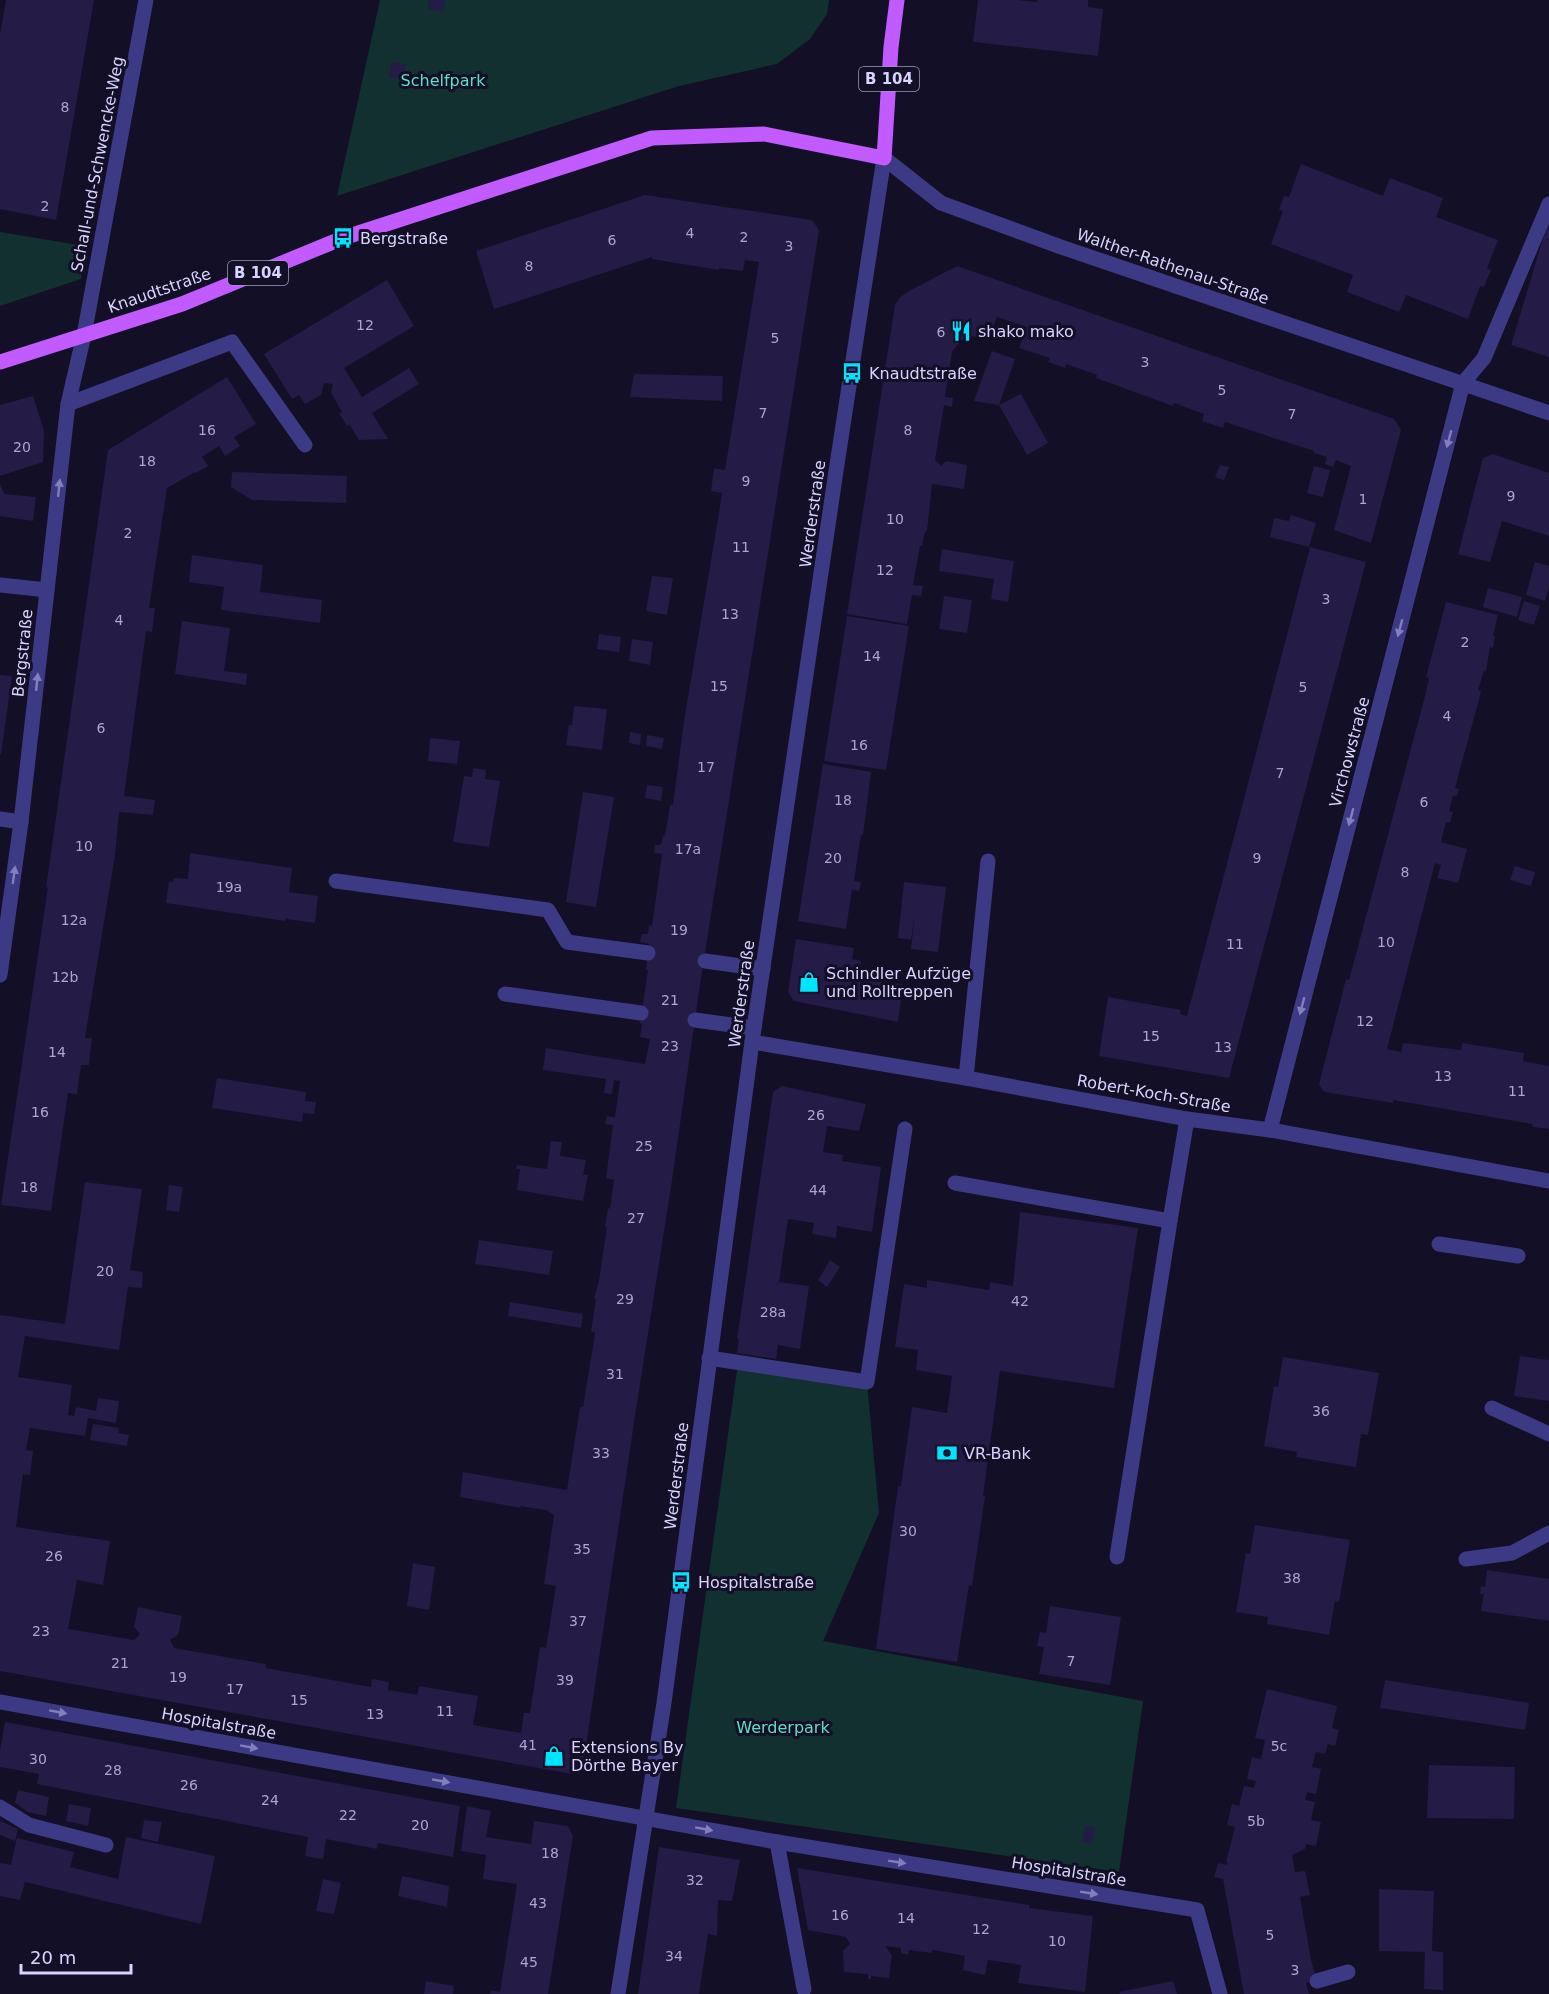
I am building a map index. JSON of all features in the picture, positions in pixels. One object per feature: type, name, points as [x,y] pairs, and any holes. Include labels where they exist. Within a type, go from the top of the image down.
[{"type":"main road","name":"Werderstraße","points":[[884,158],[891,47],[897,0]]},
{"type":"main road","name":"Knaudtstraße","points":[[0,362],[183,304],[343,238],[652,138],[765,134],[884,158]]},
{"type":"street","name":"Schall-und-Schwencke-Weg","points":[[84,335],[99,244],[146,0]]},
{"type":"street","name":"Walther-Rathenau-Straße","points":[[884,158],[941,203],[1062,247],[1549,413]]},
{"type":"street","name":"Werderstraße","points":[[618,1994],[647,1819],[679,1593],[753,1035],[884,158]]},
{"type":"street","points":[[1463,383],[1484,358],[1549,204]]},
{"type":"street","name":"Bergstraße","points":[[0,975],[21,822],[68,404],[84,335]]},
{"type":"street","points":[[68,404],[232,342],[305,445]]},
{"type":"street","name":"Virchowstraße","points":[[1270,1130],[1463,383]]},
{"type":"street","points":[[0,585],[47,590]]},
{"type":"street","points":[[0,819],[21,822]]},
{"type":"street","points":[[966,1078],[988,861]]},
{"type":"street","points":[[336,881],[548,910],[567,942],[648,952]]},
{"type":"street","points":[[705,961],[763,969]]},
{"type":"street","points":[[505,994],[641,1013]]},
{"type":"street","name":"Robert-Koch-Straße","points":[[695,1020],[753,1035],[966,1078],[1187,1119],[1270,1130],[1549,1181]]},
{"type":"street","points":[[1117,1557],[1187,1119]]},
{"type":"street","points":[[709,1358],[867,1382],[905,1129]]},
{"type":"street","points":[[955,1183],[1170,1221]]},
{"type":"street","points":[[1439,1244],[1518,1256]]},
{"type":"street","points":[[1492,1408],[1549,1434]]},
{"type":"street","points":[[1466,1559],[1512,1553],[1549,1533]]},
{"type":"street","name":"Hospitalstraße","points":[[0,1702],[777,1842],[1197,1910],[1220,1994]]},
{"type":"street","points":[[0,1807],[29,1826],[106,1845]]},
{"type":"street","points":[[777,1842],[804,1989]]},
{"type":"street","points":[[1317,1981],[1348,1972]]},
{"type":"green space","name":"Schelfpark","points":[[380,0],[829,0],[827,14],[810,39],[777,64],[679,86],[337,196]]},
{"type":"green space","points":[[0,232],[85,246],[81,279],[0,306]]},
{"type":"green space","name":"Werderpark","points":[[738,1363],[867,1382],[879,1513],[823,1641],[1143,1701],[1119,1872],[676,1808]]},
{"type":"building","points":[[6,0],[94,0],[56,220],[0,209],[0,34]]},
{"type":"building","points":[[429,0],[445,0],[443,12],[428,9]]},
{"type":"building","points":[[978,0],[1037,2],[1037,0],[1088,0],[1088,7],[1103,9],[1098,56],[973,42]]},
{"type":"building","points":[[392,62],[406,64],[403,79],[389,77]]},
{"type":"building","points":[[1301,164],[1383,196],[1390,178],[1443,198],[1436,217],[1498,240],[1487,268],[1491,270],[1484,287],[1480,286],[1468,319],[1406,295],[1399,312],[1347,292],[1353,275],[1271,244],[1283,211],[1279,210],[1284,196],[1289,197]]},
{"type":"building","points":[[645,195],[812,220],[819,230],[701,978],[583,1766],[572,1774],[0,1671],[0,1315],[65,1324],[85,1182],[142,1189],[130,1270],[143,1272],[142,1288],[128,1287],[119,1350],[25,1336],[18,1377],[72,1385],[68,1415],[74,1416],[76,1407],[96,1411],[98,1398],[119,1401],[116,1423],[88,1418],[85,1436],[30,1428],[26,1450],[33,1451],[30,1475],[23,1474],[16,1527],[110,1541],[103,1585],[77,1580],[68,1629],[134,1640],[140,1634],[134,1627],[138,1607],[182,1616],[178,1635],[170,1640],[174,1648],[266,1664],[266,1668],[371,1687],[372,1679],[389,1682],[388,1690],[417,1695],[419,1686],[478,1696],[473,1725],[521,1733],[524,1713],[530,1713],[540,1647],[546,1648],[556,1586],[544,1584],[554,1515],[546,1510],[460,1497],[463,1472],[567,1490],[580,1407],[583,1407],[594,1340],[595,1332],[591,1332],[596,1299],[594,1299],[599,1281],[607,1227],[605,1227],[614,1180],[606,1178],[613,1125],[605,1124],[607,1116],[615,1117],[620,1081],[614,1080],[612,1094],[604,1093],[606,1079],[543,1070],[546,1048],[645,1064],[650,1039],[640,1037],[642,1024],[640,1023],[648,970],[646,970],[649,944],[640,942],[642,934],[648,934],[649,925],[652,926],[662,854],[654,853],[655,845],[661,845],[663,836],[665,836],[670,805],[673,805],[684,721],[722,493],[711,491],[714,468],[725,470],[759,262],[745,260],[743,271],[719,268],[719,270],[652,259],[652,257],[494,309],[476,251]]},
{"type":"building","points":[[1549,222],[1549,357],[1511,345]]},
{"type":"building","points":[[957,266],[1394,419],[1401,430],[1371,543],[1334,530],[1351,466],[1336,460],[1333,467],[1325,464],[1327,457],[1314,453],[1314,451],[1225,422],[1223,428],[1202,421],[1204,414],[1174,403],[1173,406],[1096,378],[1097,375],[1066,364],[1065,368],[1048,362],[1050,358],[1019,348],[1027,327],[997,317],[988,341],[973,336],[961,340],[952,352],[945,397],[953,398],[952,407],[944,405],[935,460],[941,466],[946,461],[967,465],[964,489],[932,484],[927,531],[922,546],[920,546],[913,585],[923,586],[921,596],[912,595],[907,624],[847,614],[895,305],[900,297]]},
{"type":"building","points":[[387,280],[414,326],[344,368],[362,397],[409,368],[419,384],[372,413],[388,439],[359,440],[339,413],[342,412],[331,393],[333,384],[324,383],[321,395],[305,404],[299,395],[292,399],[264,354]]},
{"type":"building","points":[[992,351],[1015,359],[999,405],[974,401]]},
{"type":"building","points":[[634,374],[723,376],[722,401],[630,397]]},
{"type":"building","points":[[227,377],[256,424],[234,437],[240,446],[225,456],[219,446],[202,457],[208,466],[167,488],[149,608],[155,608],[152,632],[146,631],[124,796],[155,800],[153,815],[119,812],[115,855],[85,1038],[92,1038],[89,1065],[81,1065],[77,1094],[68,1093],[51,1211],[1,1205],[48,887],[46,888],[108,450]]},
{"type":"building","points":[[1021,394],[1048,443],[1027,455],[999,405]]},
{"type":"building","points":[[33,396],[44,431],[43,462],[0,476],[0,405]]},
{"type":"building","points":[[1493,454],[1549,473],[1549,536],[1502,521],[1490,562],[1458,554],[1483,458]]},
{"type":"building","points":[[1220,465],[1229,467],[1224,480],[1215,477]]},
{"type":"building","points":[[1314,466],[1330,470],[1323,497],[1307,493]]},
{"type":"building","points":[[232,472],[347,476],[346,503],[252,500],[231,487]]},
{"type":"building","points":[[0,484],[4,494],[36,497],[33,521],[0,516]]},
{"type":"building","points":[[1291,515],[1316,523],[1309,547],[1270,537],[1274,518],[1289,521]]},
{"type":"building","points":[[1310,547],[1366,562],[1229,1078],[1099,1056],[1108,997],[1181,1010],[1180,1014],[1187,1016]]},
{"type":"building","points":[[942,549],[1014,561],[1008,602],[991,599],[994,579],[939,571]]},
{"type":"building","points":[[192,555],[263,565],[260,592],[322,600],[320,623],[221,610],[224,587],[189,582]]},
{"type":"building","points":[[1535,562],[1549,566],[1549,587],[1545,601],[1526,595]]},
{"type":"building","points":[[652,576],[673,578],[667,615],[646,611]]},
{"type":"building","points":[[1488,588],[1522,597],[1517,617],[1483,607]]},
{"type":"building","points":[[944,596],[972,600],[967,633],[939,629]]},
{"type":"building","points":[[1524,601],[1540,606],[1534,625],[1518,620]]},
{"type":"building","points":[[1446,602],[1498,615],[1493,648],[1490,647],[1486,671],[1484,671],[1478,690],[1481,692],[1455,788],[1459,789],[1457,796],[1453,796],[1449,811],[1453,812],[1450,822],[1446,822],[1441,842],[1467,849],[1458,883],[1437,878],[1441,865],[1435,863],[1387,1049],[1401,1052],[1403,1043],[1461,1050],[1462,1043],[1524,1053],[1523,1061],[1549,1066],[1549,1129],[1533,1127],[1532,1124],[1393,1100],[1393,1103],[1330,1093],[1323,1091],[1319,1084],[1424,700],[1429,678],[1426,677]]},
{"type":"building","points":[[847,616],[909,626],[886,770],[824,761]]},
{"type":"building","points":[[182,621],[230,628],[224,671],[247,674],[246,685],[175,674]]},
{"type":"building","points":[[599,634],[621,637],[619,652],[597,649]]},
{"type":"building","points":[[632,639],[653,642],[650,665],[629,661]]},
{"type":"building","points":[[0,675],[12,676],[1,754],[0,754]]},
{"type":"building","points":[[574,706],[607,709],[602,750],[566,745],[569,725],[572,725]]},
{"type":"building","points":[[630,732],[641,734],[640,745],[629,743]]},
{"type":"building","points":[[647,735],[664,738],[662,749],[646,746]]},
{"type":"building","points":[[430,738],[460,741],[457,764],[428,761]]},
{"type":"building","points":[[823,764],[871,772],[863,835],[861,835],[854,881],[861,882],[859,891],[852,890],[846,929],[798,921]]},
{"type":"building","points":[[473,768],[486,770],[485,779],[500,781],[489,847],[453,842],[464,776],[472,777]]},
{"type":"building","points":[[647,785],[663,787],[661,801],[645,798]]},
{"type":"building","points":[[583,792],[614,797],[596,907],[566,902]]},
{"type":"building","points":[[190,853],[292,868],[289,892],[318,896],[315,923],[286,917],[285,921],[166,903],[169,881],[173,882],[174,878],[188,879]]},
{"type":"building","points":[[1515,866],[1535,872],[1531,886],[1510,880]]},
{"type":"building","points":[[904,882],[946,887],[938,952],[911,949],[915,914],[911,940],[898,938]]},
{"type":"building","points":[[796,939],[854,948],[852,959],[861,961],[860,970],[867,971],[866,977],[903,985],[898,1022],[794,1001],[788,992]]},
{"type":"building","points":[[217,1078],[306,1092],[305,1101],[316,1102],[314,1114],[303,1113],[302,1122],[212,1108]]},
{"type":"building","points":[[782,1086],[866,1104],[859,1131],[827,1126],[823,1152],[843,1155],[842,1161],[881,1167],[872,1232],[837,1226],[836,1238],[812,1234],[814,1223],[788,1219],[779,1282],[809,1286],[800,1349],[778,1345],[776,1359],[737,1353],[739,1339],[737,1339],[773,1092]]},
{"type":"building","points":[[551,1141],[562,1142],[560,1156],[586,1160],[583,1175],[588,1175],[583,1201],[517,1190],[520,1169],[516,1169],[517,1165],[547,1169]]},
{"type":"building","points":[[169,1185],[183,1187],[179,1212],[166,1210]]},
{"type":"building","name":"VR-Bank","points":[[1020,1212],[1138,1228],[1114,1388],[1000,1371],[972,1586],[969,1585],[957,1662],[876,1649],[898,1486],[901,1486],[912,1407],[947,1413],[952,1376],[916,1370],[918,1350],[895,1347],[904,1284],[927,1288],[927,1280],[989,1290],[990,1282],[1013,1286]]},
{"type":"building","points":[[479,1240],[553,1251],[549,1275],[475,1264]]},
{"type":"building","points":[[830,1260],[840,1267],[827,1287],[818,1280]]},
{"type":"building","points":[[510,1302],[583,1314],[581,1328],[508,1316]]},
{"type":"building","points":[[1520,1356],[1549,1360],[1549,1401],[1514,1396]]},
{"type":"building","points":[[1283,1357],[1379,1373],[1368,1435],[1361,1434],[1356,1467],[1296,1457],[1297,1452],[1264,1446],[1274,1386],[1278,1387]]},
{"type":"building","points":[[93,1424],[119,1428],[118,1433],[129,1435],[127,1446],[90,1440]]},
{"type":"building","points":[[1255,1525],[1350,1540],[1339,1602],[1335,1601],[1329,1635],[1267,1624],[1268,1617],[1236,1612],[1246,1553],[1250,1554]]},
{"type":"building","points":[[413,1563],[435,1567],[429,1610],[407,1606]]},
{"type":"building","points":[[1487,1570],[1549,1579],[1549,1621],[1481,1611],[1484,1594],[1480,1594],[1481,1586],[1485,1587]]},
{"type":"building","points":[[1050,1606],[1121,1617],[1110,1685],[1039,1674],[1044,1647],[1037,1646],[1040,1632],[1046,1633]]},
{"type":"building","points":[[1385,1680],[1529,1703],[1525,1730],[1380,1708]]},
{"type":"building","points":[[1267,1689],[1337,1706],[1332,1728],[1339,1730],[1335,1746],[1328,1744],[1325,1754],[1316,1752],[1312,1767],[1321,1769],[1316,1794],[1307,1792],[1305,1800],[1315,1802],[1311,1820],[1321,1822],[1316,1846],[1306,1844],[1305,1849],[1292,1855],[1295,1872],[1305,1871],[1310,1895],[1300,1897],[1311,1960],[1317,1980],[1306,1983],[1309,1994],[1244,1994],[1223,1879],[1214,1877],[1218,1863],[1226,1865],[1228,1862],[1226,1862],[1235,1827],[1227,1825],[1232,1804],[1239,1806],[1244,1786],[1254,1788],[1256,1781],[1247,1779],[1252,1757],[1261,1759],[1265,1740],[1255,1738]]},
{"type":"building","points":[[5,1722],[460,1806],[453,1857],[378,1843],[377,1849],[326,1839],[323,1859],[305,1856],[308,1837],[37,1784],[39,1774],[0,1767]]},
{"type":"building","points":[[1429,1765],[1515,1767],[1514,1819],[1427,1818]]},
{"type":"building","points":[[18,1790],[49,1797],[46,1816],[28,1812],[15,1803]]},
{"type":"building","points":[[69,1804],[91,1808],[88,1826],[66,1821]]},
{"type":"building","points":[[467,1806],[491,1811],[486,1837],[531,1844],[534,1821],[568,1826],[573,1836],[548,1994],[490,1994],[491,1990],[500,1992],[517,1884],[483,1879],[486,1855],[461,1851]]},
{"type":"building","points":[[144,1820],[162,1822],[158,1842],[141,1838]]},
{"type":"building","points":[[0,1821],[18,1829],[15,1841],[0,1835]]},
{"type":"building","points":[[1085,1826],[1095,1827],[1092,1843],[1082,1842]]},
{"type":"building","points":[[126,1837],[215,1856],[201,1924],[25,1882],[20,1900],[0,1896],[0,1863],[11,1865],[17,1838],[74,1852],[70,1867],[118,1879]]},
{"type":"building","points":[[659,1847],[740,1860],[732,1901],[718,1900],[717,1936],[708,1934],[699,1994],[638,1994]]},
{"type":"building","points":[[797,1868],[1029,1905],[1029,1908],[1093,1916],[1085,1992],[1018,1983],[1021,1965],[988,1960],[985,1975],[963,1970],[965,1956],[933,1950],[932,1953],[909,1950],[908,1955],[901,1953],[901,1948],[885,1946],[892,1955],[889,1978],[871,1976],[871,1979],[868,1979],[868,1974],[844,1972],[843,1951],[850,1944],[846,1937],[808,1930]]},
{"type":"building","points":[[402,1876],[449,1886],[447,1907],[398,1896]]},
{"type":"building","points":[[323,1879],[341,1883],[334,1914],[316,1911]]},
{"type":"building","points":[[1379,1889],[1434,1891],[1432,1951],[1443,1952],[1443,1990],[1424,1989],[1425,1952],[1379,1951]]},
{"type":"building","points":[[426,1981],[454,1986],[453,1994],[424,1994]]},
{"type":"building","points":[[1173,1981],[1177,1994],[1120,1994],[1119,1992]]},
{"type":"place","name":"Bergstraße","points":[[343,238]]},
{"type":"place","name":"shako mako","points":[[961,331]]},
{"type":"place","name":"Knaudtstraße","points":[[852,373]]},
{"type":"place","name":"Schindler Aufzüge und Rolltreppen","points":[[809,982]]},
{"type":"place","name":"VR-Bank","points":[[947,1453]]},
{"type":"place","name":"Hospitalstraße","points":[[681,1582]]},
{"type":"place","name":"Extensions By Dörthe Bayer","points":[[554,1756]]}]
